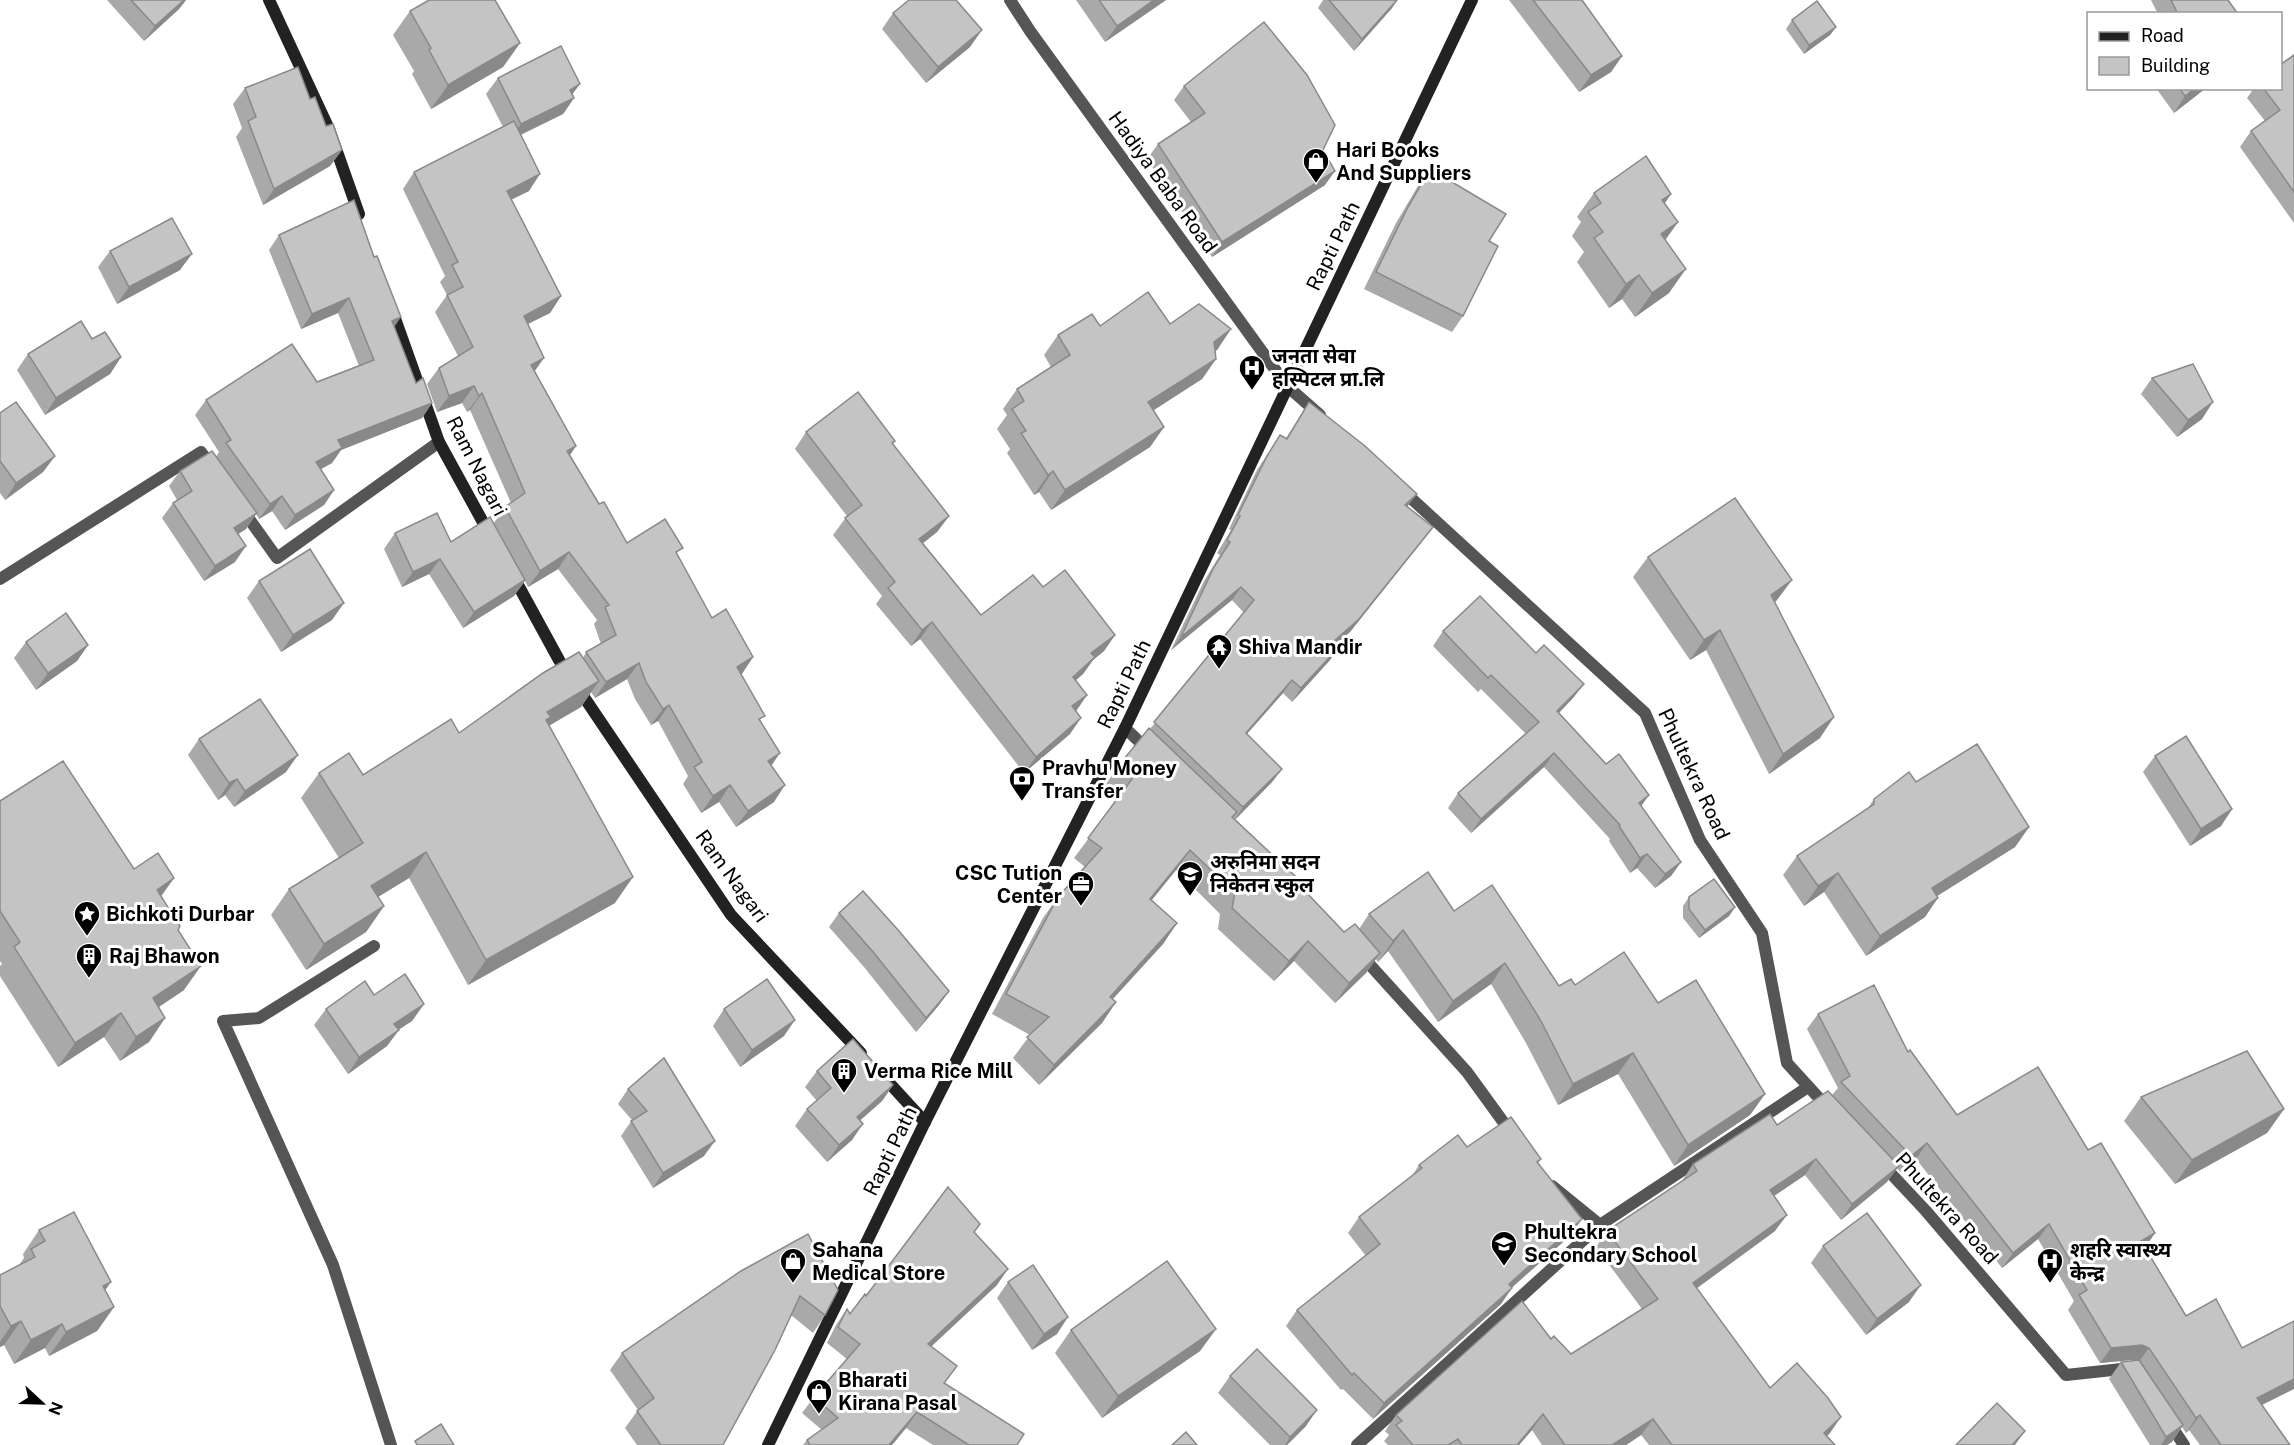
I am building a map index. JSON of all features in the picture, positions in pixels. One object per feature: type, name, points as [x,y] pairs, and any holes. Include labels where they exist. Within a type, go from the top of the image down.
[{"type":"main road","points":[[268,0],[329,129],[364,230]]},
{"type":"main road","name":"Rapti Path","points":[[768,1445],[926,1122],[1125,728],[1472,0]]},
{"type":"main road","name":"Ram Nagari","points":[[388,297],[439,442],[496,546]]},
{"type":"main road","name":"Ram Nagari","points":[[508,567],[559,660],[731,915],[926,1122]]},
{"type":"street","name":"Hadiya Baba Road","points":[[1010,0],[1030,31],[1287,386]]},
{"type":"street","points":[[1287,386],[1331,425]]},
{"type":"street","points":[[236,500],[278,558],[439,442]]},
{"type":"street","points":[[0,579],[201,452],[222,481]]},
{"type":"street","name":"Phultekra Road","points":[[1392,481],[1645,712],[1700,840],[1762,933],[1787,1063],[1840,1120]]},
{"type":"street","points":[[1125,728],[1158,759]]},
{"type":"street","points":[[374,946],[259,1018],[223,1022],[333,1265],[391,1445]]},
{"type":"street","points":[[1355,948],[1467,1072],[1516,1140]]},
{"type":"street","points":[[1357,1445],[1413,1397],[1600,1225],[1808,1087]]},
{"type":"street","name":"Phultekra Road","points":[[1871,1153],[1926,1211],[2066,1375],[2132,1368],[2138,1377]]},
{"type":"street","points":[[1544,1179],[1600,1225]]},
{"type":"street","points":[[2163,1414],[2184,1445]]},
{"type":"building","points":[[131,0],[184,0],[155,26]]},
{"type":"building","points":[[429,0],[495,0],[520,43],[448,85],[410,11]]},
{"type":"building","points":[[909,0],[956,0],[982,30],[938,67],[893,13]]},
{"type":"building","points":[[1099,0],[1154,0],[1117,26]]},
{"type":"building","points":[[1329,0],[1397,0],[1362,39]]},
{"type":"building","points":[[1533,0],[1582,0],[1622,56],[1591,75]]},
{"type":"building","points":[[2171,0],[2228,0],[2237,12],[2177,12]]},
{"type":"building","points":[[1817,1],[1836,27],[1809,45],[1792,20]]},
{"type":"building","points":[[1264,22],[1307,75],[1335,125],[1323,150],[1335,171],[1222,242],[1158,144],[1205,113],[1184,86]]},
{"type":"building","points":[[561,46],[580,84],[570,90],[574,98],[521,124],[498,78]]},
{"type":"building","points":[[2294,55],[2294,192],[2251,131],[2280,110],[2265,90],[2282,90],[2282,64]]},
{"type":"building","points":[[298,67],[310,99],[315,97],[326,126],[333,124],[342,150],[274,189],[248,121],[256,117],[245,88]]},
{"type":"building","points":[[2180,90],[2192,90],[2185,96]]},
{"type":"building","points":[[514,121],[540,174],[507,191],[561,296],[524,316],[544,358],[531,365],[576,446],[567,451],[599,504],[604,502],[627,543],[665,519],[683,548],[676,552],[712,618],[726,609],[753,657],[737,667],[765,716],[759,719],[780,753],[768,761],[785,785],[748,811],[730,785],[713,796],[694,767],[702,762],[669,705],[663,709],[646,682],[639,663],[606,682],[586,652],[616,635],[605,607],[609,605],[569,552],[540,571],[505,507],[525,493],[482,393],[479,396],[474,386],[449,396],[439,368],[473,347],[447,295],[463,287],[452,265],[458,262],[414,172]]},
{"type":"building","points":[[1646,156],[1671,194],[1662,200],[1678,222],[1661,234],[1686,269],[1652,293],[1639,275],[1626,284],[1594,238],[1603,232],[1588,212],[1601,203],[1594,193]]},
{"type":"building","points":[[1430,169],[1506,214],[1489,241],[1498,246],[1463,316],[1376,272],[1408,207]]},
{"type":"building","points":[[354,200],[374,257],[377,256],[401,317],[392,321],[416,383],[423,378],[432,403],[338,440],[342,448],[316,462],[334,490],[295,515],[282,496],[270,504],[226,443],[231,440],[206,400],[292,344],[317,382],[374,360],[349,298],[312,314],[279,235]]},
{"type":"building","points":[[172,218],[192,254],[129,287],[110,251]]},
{"type":"building","points":[[1148,292],[1170,324],[1199,304],[1231,329],[1214,342],[1216,359],[1148,402],[1164,427],[1065,490],[1053,471],[1048,475],[1021,433],[1026,431],[1012,409],[1024,401],[1017,389],[1070,355],[1058,335],[1092,314],[1100,326]]},
{"type":"building","points":[[81,321],[92,339],[105,332],[121,357],[56,398],[28,354]]},
{"type":"building","points":[[2193,364],[2213,402],[2188,420],[2152,378]]},
{"type":"building","points":[[858,392],[895,441],[892,443],[949,516],[919,539],[981,615],[1033,575],[1043,587],[1065,570],[1115,635],[1091,653],[1095,657],[1073,677],[1087,695],[1072,706],[1081,718],[1036,757],[932,622],[922,630],[888,588],[895,582],[845,518],[862,505],[806,432]]},
{"type":"building","points":[[16,402],[55,456],[16,483],[0,461],[0,413]]},
{"type":"building","points":[[1309,402],[1365,446],[1417,494],[1405,505],[1433,527],[1359,619],[1333,642],[1339,647],[1301,688],[1292,680],[1246,733],[1282,769],[1243,807],[1154,722],[1254,600],[1241,587],[1181,637],[1214,567],[1230,542],[1227,540],[1267,456],[1280,435],[1287,439]]},
{"type":"building","points":[[212,451],[257,513],[234,528],[246,546],[215,566],[173,503],[192,491],[180,471]]},
{"type":"building","points":[[1735,498],[1792,580],[1771,595],[1834,717],[1783,754],[1720,630],[1704,640],[1648,557]]},
{"type":"building","points":[[437,513],[451,542],[490,517],[525,580],[474,612],[440,559],[413,572],[395,533]]},
{"type":"building","points":[[310,549],[344,603],[293,635],[259,581]]},
{"type":"building","points":[[1480,596],[1536,653],[1544,645],[1584,684],[1557,711],[1606,764],[1619,754],[1649,795],[1639,803],[1681,862],[1665,874],[1647,854],[1640,858],[1620,825],[1554,753],[1481,819],[1458,793],[1539,722],[1491,675],[1488,678],[1443,631]]},
{"type":"building","points":[[66,613],[88,645],[48,673],[26,642]]},
{"type":"building","points":[[579,652],[599,681],[547,712],[551,717],[546,720],[633,877],[486,960],[426,852],[371,886],[384,906],[324,944],[289,889],[363,843],[319,773],[349,753],[363,775],[451,719],[459,733],[543,673]]},
{"type":"building","points":[[260,699],[298,755],[245,791],[237,779],[229,783],[199,739]]},
{"type":"building","points":[[1149,728],[1237,812],[1232,817],[1309,889],[1306,892],[1344,932],[1355,924],[1380,953],[1349,983],[1308,941],[1289,961],[1232,908],[1235,893],[1190,850],[1150,899],[1177,923],[1110,997],[1116,1002],[1054,1065],[1027,1037],[1049,1017],[1006,994],[1058,897],[1102,848],[1088,838],[1132,779],[1120,764]]},
{"type":"building","points":[[2186,736],[2232,809],[2201,829],[2155,756]]},
{"type":"building","points":[[1977,744],[2029,827],[1932,888],[1938,898],[1880,936],[1838,873],[1818,886],[1797,856],[1874,804],[1874,799],[1909,772],[1916,782]]},
{"type":"building","points":[[63,761],[134,869],[158,853],[174,878],[157,890],[180,926],[178,930],[201,966],[153,998],[165,1018],[136,1037],[121,1013],[75,1043],[14,947],[20,942],[0,911],[0,801]]},
{"type":"building","points":[[1428,872],[1454,911],[1492,885],[1559,986],[1571,979],[1575,985],[1624,952],[1658,1003],[1696,980],[1765,1094],[1688,1145],[1633,1053],[1573,1084],[1541,1021],[1505,963],[1453,1001],[1403,930],[1393,941],[1369,914]]},
{"type":"building","points":[[1714,879],[1735,907],[1705,930],[1689,909],[1689,897]]},
{"type":"building","points":[[863,891],[949,991],[926,1018],[839,913]]},
{"type":"building","points":[[405,974],[424,1004],[394,1024],[399,1030],[359,1057],[326,1009],[365,981],[374,995]]},
{"type":"building","points":[[767,979],[795,1020],[752,1050],[724,1009]]},
{"type":"building","points":[[1874,985],[1908,1052],[1910,1050],[1957,1115],[2038,1067],[2088,1150],[2101,1143],[2155,1233],[2141,1241],[2186,1316],[2216,1299],[2242,1348],[2294,1321],[2294,1379],[2257,1398],[2290,1445],[2221,1445],[2200,1415],[2196,1418],[2149,1348],[2142,1345],[2111,1348],[2079,1295],[2087,1290],[2049,1224],[2013,1253],[1927,1143],[1911,1156],[1841,1082],[1850,1076],[1818,1014]]},
{"type":"building","points":[[853,1039],[893,1085],[857,1117],[863,1124],[839,1145],[807,1109],[831,1088],[817,1071]]},
{"type":"building","points":[[2247,1051],[2284,1109],[2192,1160],[2141,1097]]},
{"type":"building","points":[[664,1058],[715,1141],[663,1173],[631,1121],[647,1111],[628,1089]]},
{"type":"building","points":[[1828,1091],[1899,1166],[1852,1204],[1816,1159],[1770,1190],[1787,1215],[1693,1283],[1770,1388],[1797,1363],[1828,1398],[1841,1417],[1824,1433],[1835,1445],[1672,1445],[1653,1419],[1612,1445],[1565,1445],[1543,1414],[1517,1445],[1462,1445],[1458,1439],[1448,1445],[1413,1445],[1396,1425],[1402,1421],[1396,1415],[1522,1301],[1551,1339],[1554,1336],[1571,1354],[1658,1299],[1607,1231],[1697,1171],[1693,1164],[1770,1114],[1777,1125]]},
{"type":"building","points":[[1511,1117],[1541,1159],[1537,1162],[1582,1219],[1509,1284],[1512,1288],[1384,1403],[1354,1373],[1352,1375],[1297,1310],[1380,1244],[1359,1217],[1422,1168],[1419,1165],[1458,1135],[1467,1147]]},
{"type":"building","points":[[948,1187],[980,1224],[974,1232],[1008,1269],[928,1344],[957,1366],[944,1383],[1024,1434],[1017,1445],[969,1445],[917,1412],[889,1445],[810,1445],[807,1440],[838,1418],[814,1397],[860,1344],[838,1327],[847,1309],[850,1314],[865,1294],[866,1296]]},
{"type":"building","points":[[74,1212],[111,1282],[103,1286],[114,1307],[66,1332],[62,1324],[31,1340],[21,1321],[11,1326],[0,1306],[0,1275],[35,1257],[31,1249],[45,1241],[39,1230]]},
{"type":"building","points":[[1867,1213],[1921,1285],[1877,1319],[1823,1246]]},
{"type":"building","points":[[808,1234],[838,1290],[825,1315],[800,1296],[775,1350],[723,1445],[661,1445],[637,1411],[654,1398],[622,1353],[741,1271]]},
{"type":"building","points":[[1167,1261],[1216,1329],[1118,1396],[1071,1330]]},
{"type":"building","points":[[1033,1265],[1068,1317],[1044,1334],[1008,1282]]},
{"type":"building","points":[[1257,1349],[1317,1410],[1290,1437],[1230,1376]]},
{"type":"building","points":[[2139,1360],[2183,1425],[2166,1437],[2121,1362]]},
{"type":"building","points":[[1997,1403],[2025,1431],[2012,1445],[1956,1445]]},
{"type":"building","points":[[441,1424],[454,1445],[417,1445],[415,1441]]},
{"type":"building","points":[[1186,1432],[1197,1445],[1172,1445]]},
{"type":"place","name":"Hari Books And Suppliers","points":[[1316,184]]},
{"type":"place","name":"जनता सेवा हस्पिटल प्रा.लि","points":[[1252,391]]},
{"type":"place","name":"Shiva Mandir","points":[[1219,670]]},
{"type":"place","name":"Pravhu Money Transfer","points":[[1022,802]]},
{"type":"place","name":"अरुनिमा सदन निकेतन स्कुल","points":[[1190,897]]},
{"type":"place","name":"CSC Tution Center","points":[[1081,907]]},
{"type":"place","name":"Bichkoti Durbar","points":[[87,937]]},
{"type":"place","name":"Raj Bhawon","points":[[89,979]]},
{"type":"place","name":"Verma Rice Mill","points":[[844,1094]]},
{"type":"place","name":"Phultekra Secondary School","points":[[1504,1267]]},
{"type":"place","name":"Sahana Medical Store","points":[[793,1284]]},
{"type":"place","name":"शहरि स्वास्थ्य केन्द्र","points":[[2050,1284]]},
{"type":"place","name":"Bharati Kirana Pasal","points":[[819,1415]]}]
